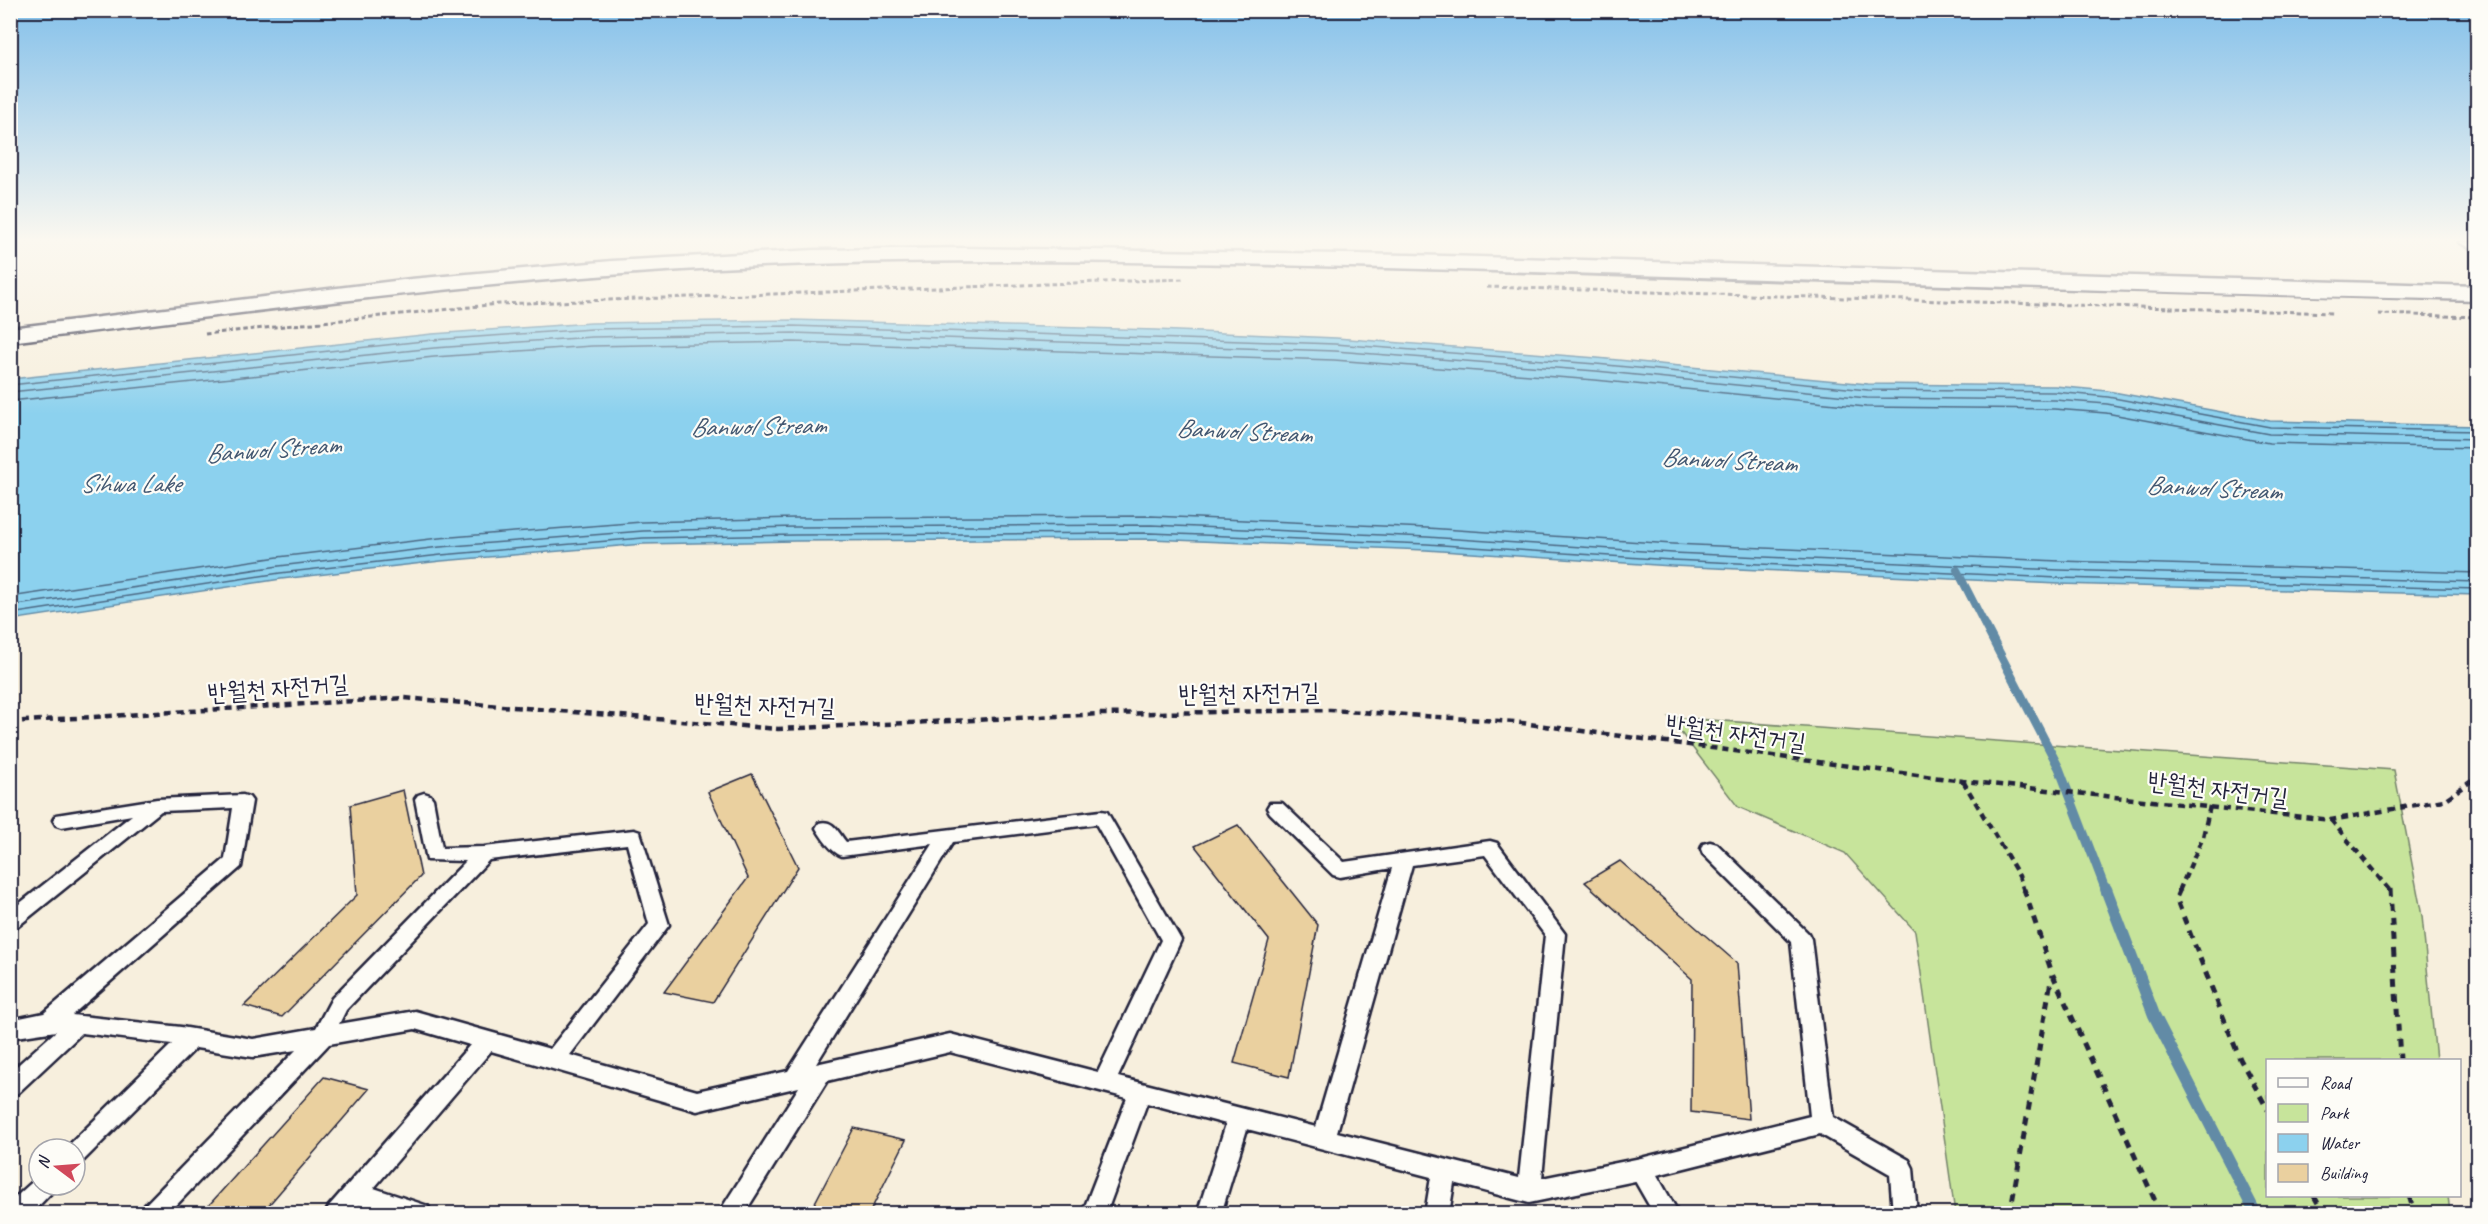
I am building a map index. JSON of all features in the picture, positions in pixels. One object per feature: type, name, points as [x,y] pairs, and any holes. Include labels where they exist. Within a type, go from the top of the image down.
[{"type":"street","points":[[10,321],[187,299]]},
{"type":"street","points":[[10,335],[305,299]]},
{"type":"lane","points":[[424,799],[434,855],[484,854],[634,837],[659,925],[554,1060]]},
{"type":"lane","points":[[50,1021],[234,862],[243,801],[157,805],[62,820]]},
{"type":"lane","points":[[10,922],[157,805]]},
{"type":"lane","points":[[1276,808],[1340,870],[1490,848],[1555,934],[1529,1192]]},
{"type":"lane","points":[[825,828],[842,849],[1101,817],[1171,940],[1104,1083]]},
{"type":"lane","points":[[795,1079],[949,834]]},
{"type":"lane","points":[[1710,849],[1801,939],[1822,1123]]},
{"type":"lane","points":[[152,1214],[323,1036],[339,1004],[484,854]]},
{"type":"lane","points":[[1324,1139],[1404,859]]},
{"type":"lane","points":[[10,1029],[50,1021],[192,1038],[253,1048],[415,1020],[697,1101],[950,1043],[1529,1192],[1641,1169],[1822,1123],[1901,1168],[1905,1214]]},
{"type":"lane","points":[[10,1086],[78,1024]]},
{"type":"lane","points":[[87,1142],[192,1038]]},
{"type":"lane","points":[[337,1214],[486,1041]]},
{"type":"lane","points":[[730,1214],[820,1073]]},
{"type":"lane","points":[[1094,1214],[1140,1092]]},
{"type":"lane","points":[[1209,1214],[1239,1118]]},
{"type":"lane","points":[[1641,1169],[1667,1214]]},
{"type":"lane","points":[[1437,1214],[1444,1170]]},
{"type":"lane","points":[[355,1193],[420,1214]]},
{"type":"lane","points":[[15,1214],[31,1197]]},
{"type":"path","points":[[195,335],[499,303],[610,299]]},
{"type":"path","points":[[1878,299],[2334,313]]},
{"type":"path","points":[[2370,314],[2478,317]]},
{"type":"path","name":"반월천 자전거길","points":[[10,722],[404,698],[778,729],[1101,714],[1330,710],[1514,722],[1963,781],[2331,820],[2444,800],[2470,782],[2478,781]]},
{"type":"path","points":[[1963,781],[2019,876],[2052,973],[2161,1214]]},
{"type":"path","points":[[2210,806],[2203,837],[2176,898],[2240,1059],[2266,1106]]},
{"type":"path","points":[[2331,820],[2390,888],[2400,1059]]},
{"type":"path","points":[[2010,1214],[2052,973]]},
{"type":"path","points":[[2315,1197],[2324,1214]]},
{"type":"path","points":[[2409,1197],[2415,1214]]},
{"type":"green space","points":[[1669,717],[2394,770],[2422,916],[2436,1059],[2266,1059],[2266,1197],[2448,1197],[2450,1213],[1955,1213],[1915,931],[1845,853],[1738,807]]},
{"type":"water","name":"Sihwa Lake","points":[[793,320],[1156,330],[1336,338],[1597,358],[1868,384],[2055,386],[2108,391],[2270,421],[2477,426],[2477,595],[2059,584],[1672,566],[1426,550],[1150,539],[795,541],[643,544],[441,561],[281,579],[11,620],[11,379],[432,334],[591,323]]},
{"type":"building","points":[[752,774],[798,867],[713,1002],[664,992],[748,878],[708,792]]},
{"type":"building","points":[[403,790],[421,876],[282,1017],[244,1006],[357,895],[350,805]]},
{"type":"building","points":[[1238,825],[1318,925],[1289,1077],[1234,1063],[1269,940],[1195,846]]},
{"type":"building","points":[[1620,861],[1737,963],[1749,1119],[1691,1112],[1692,979],[1585,882]]},
{"type":"building","points":[[324,1077],[369,1089],[261,1214],[201,1214]]},
{"type":"building","points":[[854,1128],[906,1140],[869,1214],[809,1214]]},
{"type":"waterway","points":[[1957,570],[1985,625]]},
{"type":"waterway","points":[[1984,623],[2059,768],[2106,891]]},
{"type":"waterway","points":[[2106,889],[2154,1015],[2256,1214]]},
{"type":"water label","name":"Banwol Stream","points":[[758,426]]},
{"type":"water label","name":"Banwol Stream","points":[[1244,431]]},
{"type":"water label","name":"Banwol Stream","points":[[273,449]]},
{"type":"water label","name":"Banwol Stream","points":[[1729,460]]},
{"type":"water label","name":"Banwol Stream","points":[[2214,488]]}]
